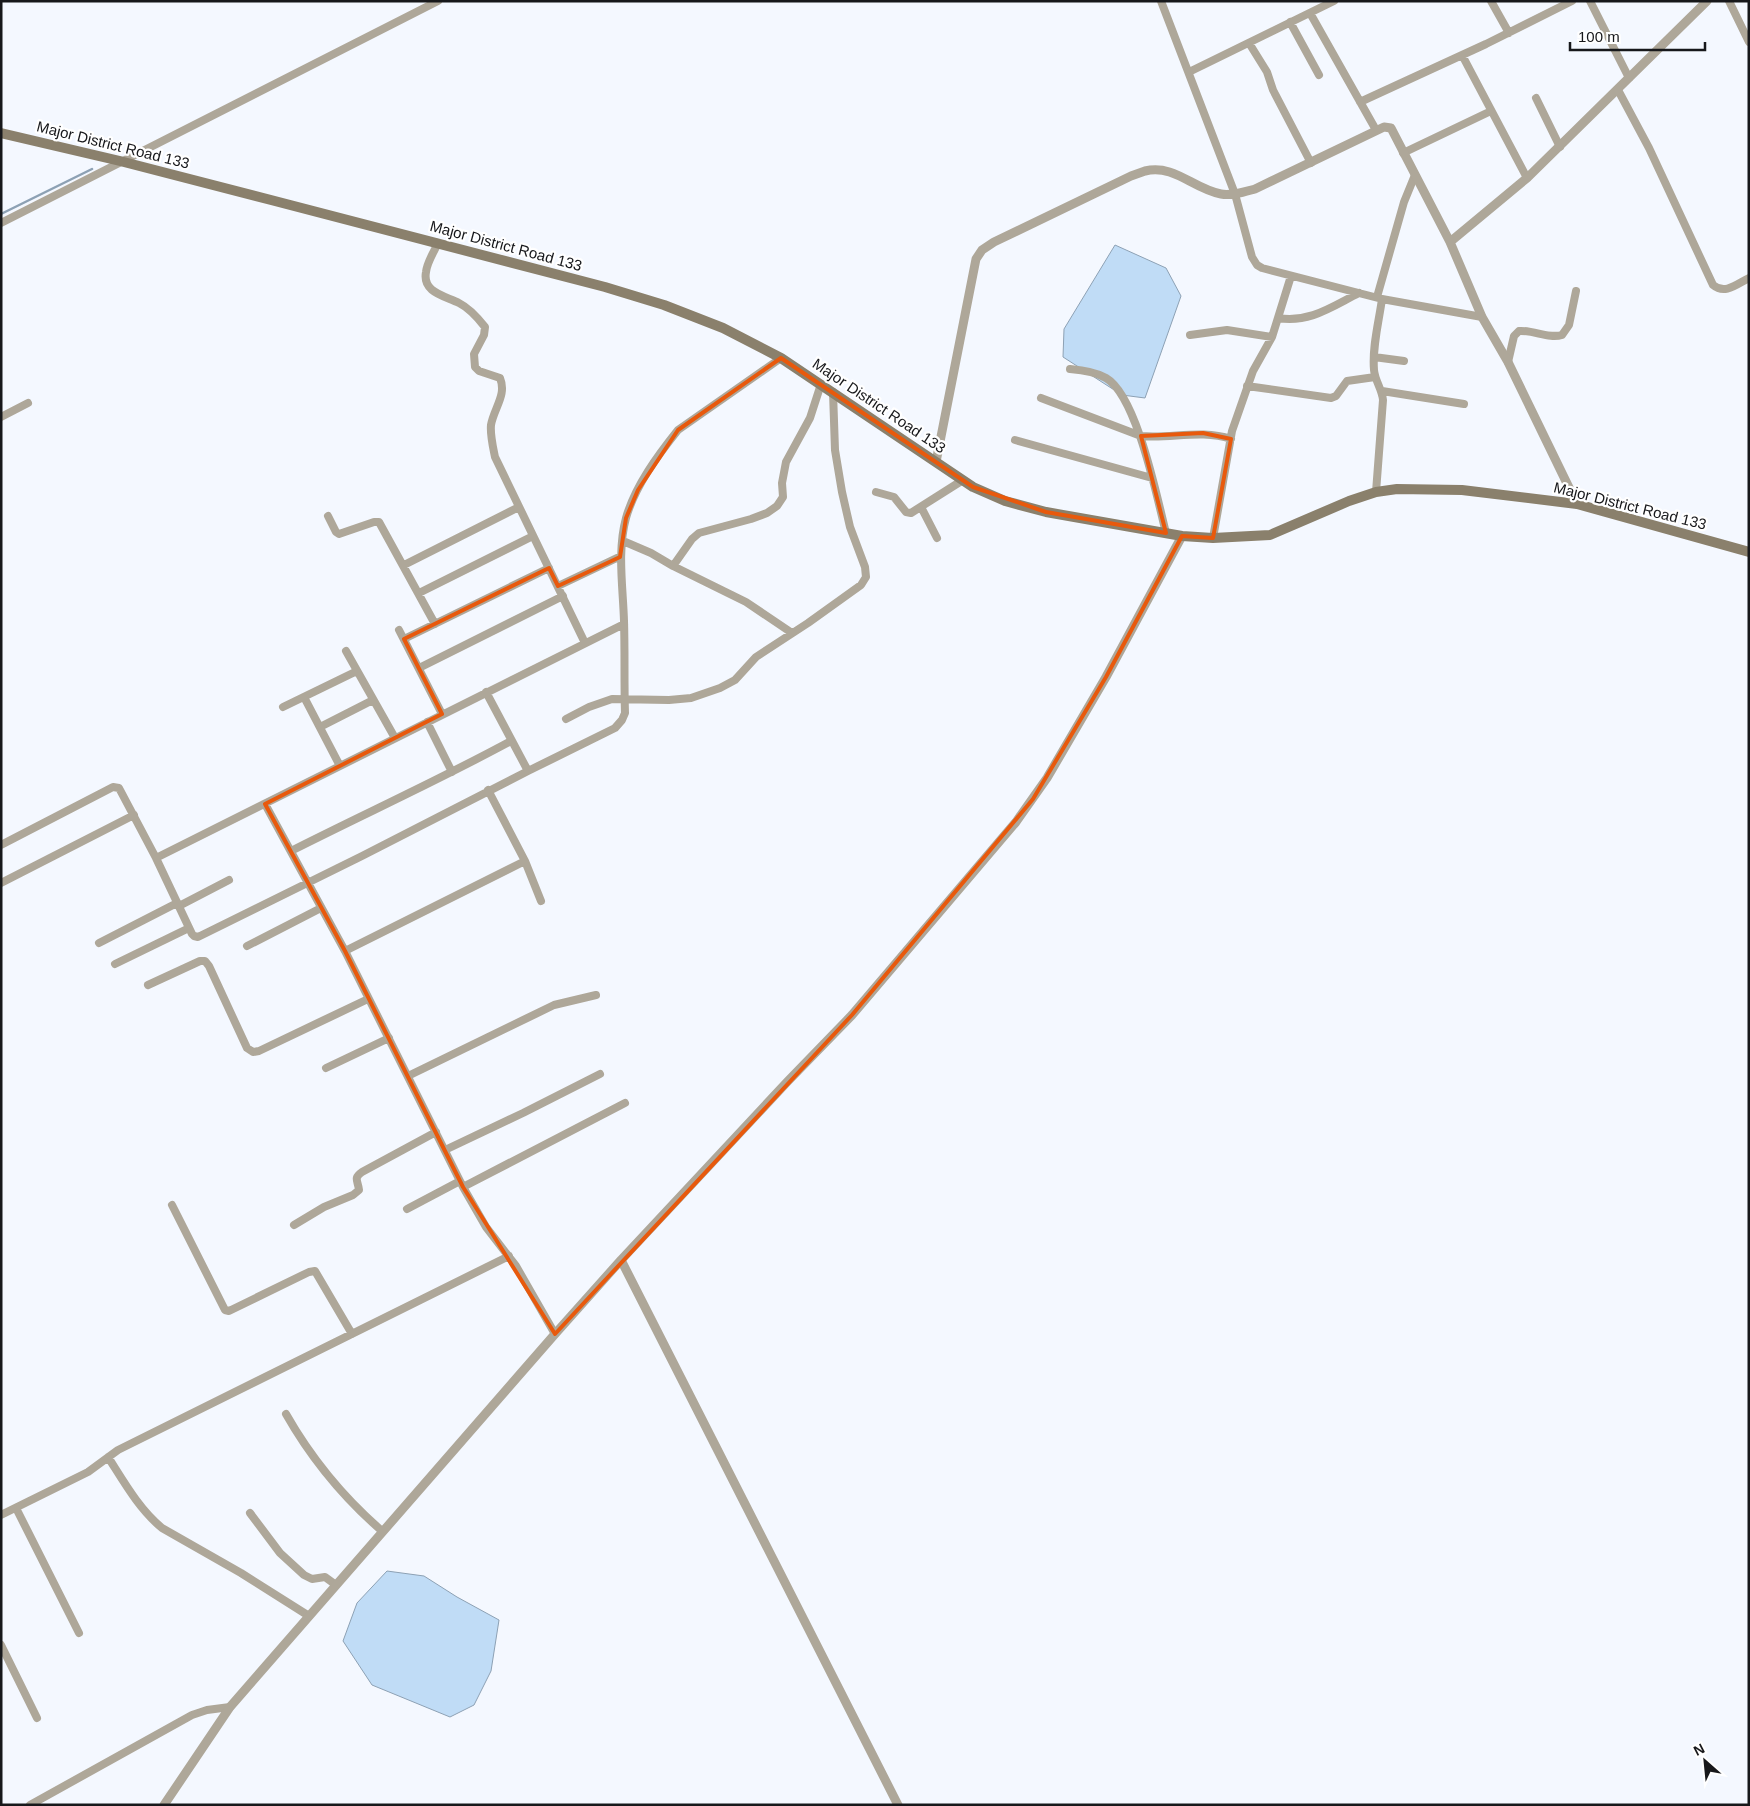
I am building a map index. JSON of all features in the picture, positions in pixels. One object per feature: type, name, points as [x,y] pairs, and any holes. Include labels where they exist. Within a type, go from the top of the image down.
[{"type":"main road","name":"Major District Road 133","points":[[1,133],[120,161],[438,243],[605,287],[664,305],[722,328],[781,358],[963,480],[1005,502],[1028,508],[1182,536],[1213,538],[1270,535],[1376,492],[1397,489],[1462,490],[1577,504],[1749,552]]},
{"type":"street","points":[[1,222],[438,1]]},
{"type":"street","points":[[1161,1],[1235,194],[1249,245],[1257,265],[1291,276],[1379,298],[1482,317]]},
{"type":"street","points":[[1188,72],[1334,1]]},
{"type":"street","points":[[1491,1],[1509,33]]},
{"type":"street","points":[[1360,102],[1509,33],[1572,1]]},
{"type":"street","points":[[1590,1],[1629,78]]},
{"type":"street","points":[[1450,242],[1560,147],[1707,1]]},
{"type":"street","points":[[1729,1],[1749,42]]},
{"type":"street","points":[[1310,13],[1376,130]]},
{"type":"street","points":[[1290,22],[1319,75]]},
{"type":"street","points":[[1249,44],[1267,72],[1273,90],[1311,163]]},
{"type":"street","points":[[1462,55],[1526,178]]},
{"type":"street","points":[[1618,90],[1649,148],[1713,285],[1723,290],[1749,278]]},
{"type":"street","points":[[1536,98],[1560,147]]},
{"type":"street","points":[[1403,153],[1491,111]]},
{"type":"street","points":[[936,462],[976,259],[982,250],[994,242],[1082,199],[1131,176],[1156,168],[1169,170],[1220,194],[1235,194],[1255,188],[1311,163],[1384,127],[1391,128],[1450,242],[1482,317],[1508,362],[1577,504]]},
{"type":"street","points":[[1376,492],[1382,400],[1382,391],[1375,377],[1374,357],[1379,298],[1404,202],[1415,175]]},
{"type":"street","points":[[438,243],[426,271],[425,279],[434,292],[460,303],[478,318],[485,327],[484,335],[474,354],[475,367],[479,371],[500,378],[503,386],[502,395],[491,426],[492,443],[496,457],[585,643]]},
{"type":"street","points":[[1213,538],[1235,420],[1247,386],[1272,337],[1291,276]]},
{"type":"street","points":[[1508,362],[1514,336],[1519,331],[1556,337],[1562,335],[1569,325],[1576,291]]},
{"type":"street","points":[[1278,318],[1290,320],[1303,319],[1359,293]]},
{"type":"street","points":[[1190,335],[1227,330],[1272,337]]},
{"type":"street","points":[[1374,357],[1404,361]]},
{"type":"street","points":[[1,845],[113,787],[119,788],[156,858],[189,928],[194,936],[198,937],[615,728],[625,713],[621,556],[626,518],[638,490],[678,430],[781,358]]},
{"type":"street","points":[[1070,368],[1084,370],[1106,378],[1114,384],[1122,395],[1141,436],[1166,533]]},
{"type":"street","points":[[1247,386],[1331,398],[1336,396],[1347,381],[1375,377]]},
{"type":"street","points":[[673,566],[692,539],[699,533],[751,519],[767,513],[777,506],[782,497],[782,483],[786,462],[810,418],[821,384]]},
{"type":"street","points":[[1382,391],[1464,404]]},
{"type":"street","points":[[566,719],[604,700],[624,698],[669,700],[692,698],[720,688],[735,680],[756,657],[861,585],[866,577],[865,567],[850,527],[842,492],[835,450],[833,392]]},
{"type":"street","points":[[1041,398],[1141,436],[1155,437],[1203,433],[1231,439]]},
{"type":"street","points":[[1,417],[28,403]]},
{"type":"street","points":[[1015,440],[1152,478]]},
{"type":"street","points":[[876,492],[894,498],[906,512],[911,512],[963,480]]},
{"type":"street","points":[[404,564],[519,507]]},
{"type":"street","points":[[921,507],[937,538]]},
{"type":"street","points":[[328,516],[336,532],[340,534],[379,522],[404,564],[434,624]]},
{"type":"street","points":[[419,593],[533,536]]},
{"type":"street","points":[[164,1805],[230,1707],[308,1616],[621,1260],[781,1088],[852,1015],[1016,822],[1047,778],[1106,677],[1182,536]]},
{"type":"street","points":[[623,541],[651,553],[746,602],[792,633]]},
{"type":"street","points":[[558,586],[621,556]]},
{"type":"street","points":[[404,640],[549,568]]},
{"type":"street","points":[[419,668],[563,596]]},
{"type":"street","points":[[156,858],[624,624]]},
{"type":"street","points":[[399,630],[442,714]]},
{"type":"street","points":[[346,651],[395,738]]},
{"type":"street","points":[[283,707],[357,671]]},
{"type":"street","points":[[486,692],[528,771]]},
{"type":"street","points":[[304,697],[340,766]]},
{"type":"street","points":[[320,726],[373,700]]},
{"type":"street","points":[[427,722],[452,772]]},
{"type":"street","points":[[291,851],[512,741]]},
{"type":"street","points":[[488,790],[525,861],[541,902]]},
{"type":"street","points":[[265,804],[344,951],[462,1184],[486,1227],[509,1256],[555,1334]]},
{"type":"street","points":[[1,883],[134,815]]},
{"type":"street","points":[[344,951],[525,861]]},
{"type":"street","points":[[99,943],[229,880]]},
{"type":"street","points":[[247,946],[321,908]]},
{"type":"street","points":[[115,964],[189,928]]},
{"type":"street","points":[[148,985],[200,962],[205,962],[209,966],[247,1048],[252,1052],[259,1051],[368,999]]},
{"type":"street","points":[[408,1076],[554,1005],[596,995]]},
{"type":"street","points":[[326,1068],[389,1038]]},
{"type":"street","points":[[445,1150],[600,1074]]},
{"type":"street","points":[[407,1209],[462,1184],[625,1103]]},
{"type":"street","points":[[294,1225],[324,1207],[353,1195],[359,1190],[356,1179],[362,1172],[436,1132]]},
{"type":"street","points":[[172,1205],[225,1310],[229,1312],[309,1272],[315,1271],[352,1334]]},
{"type":"street","points":[[1,1515],[88,1472],[118,1450],[509,1256]]},
{"type":"street","points":[[621,1260],[898,1805]]},
{"type":"street","points":[[286,1414],[308,1450],[348,1500],[382,1531]]},
{"type":"street","points":[[108,1457],[143,1509],[162,1528],[241,1573],[308,1616]]},
{"type":"street","points":[[16,1508],[79,1633]]},
{"type":"street","points":[[250,1513],[280,1553],[304,1576],[312,1579],[325,1577],[336,1585]]},
{"type":"street","points":[[1,1645],[37,1718]]},
{"type":"street","points":[[30,1805],[192,1715],[207,1710],[230,1707]]},
{"type":"highlighted area","points":[[781,358],[973,487],[1046,512],[1166,533],[1141,436],[1203,433],[1231,439],[1213,538],[1182,536],[1106,677],[1033,799],[852,1015],[555,1334],[463,1187],[345,951],[265,804],[442,714],[404,639],[549,568],[558,586],[620,557],[626,518],[638,490],[678,430]]},
{"type":"water","points":[[1115,245],[1166,268],[1181,296],[1145,398],[1122,395],[1063,357],[1064,329]]},
{"type":"water","points":[[387,1571],[424,1576],[499,1620],[491,1671],[474,1705],[450,1717],[372,1685],[343,1641],[357,1603]]},
{"type":"waterway","points":[[1,214],[92,169]]}]
